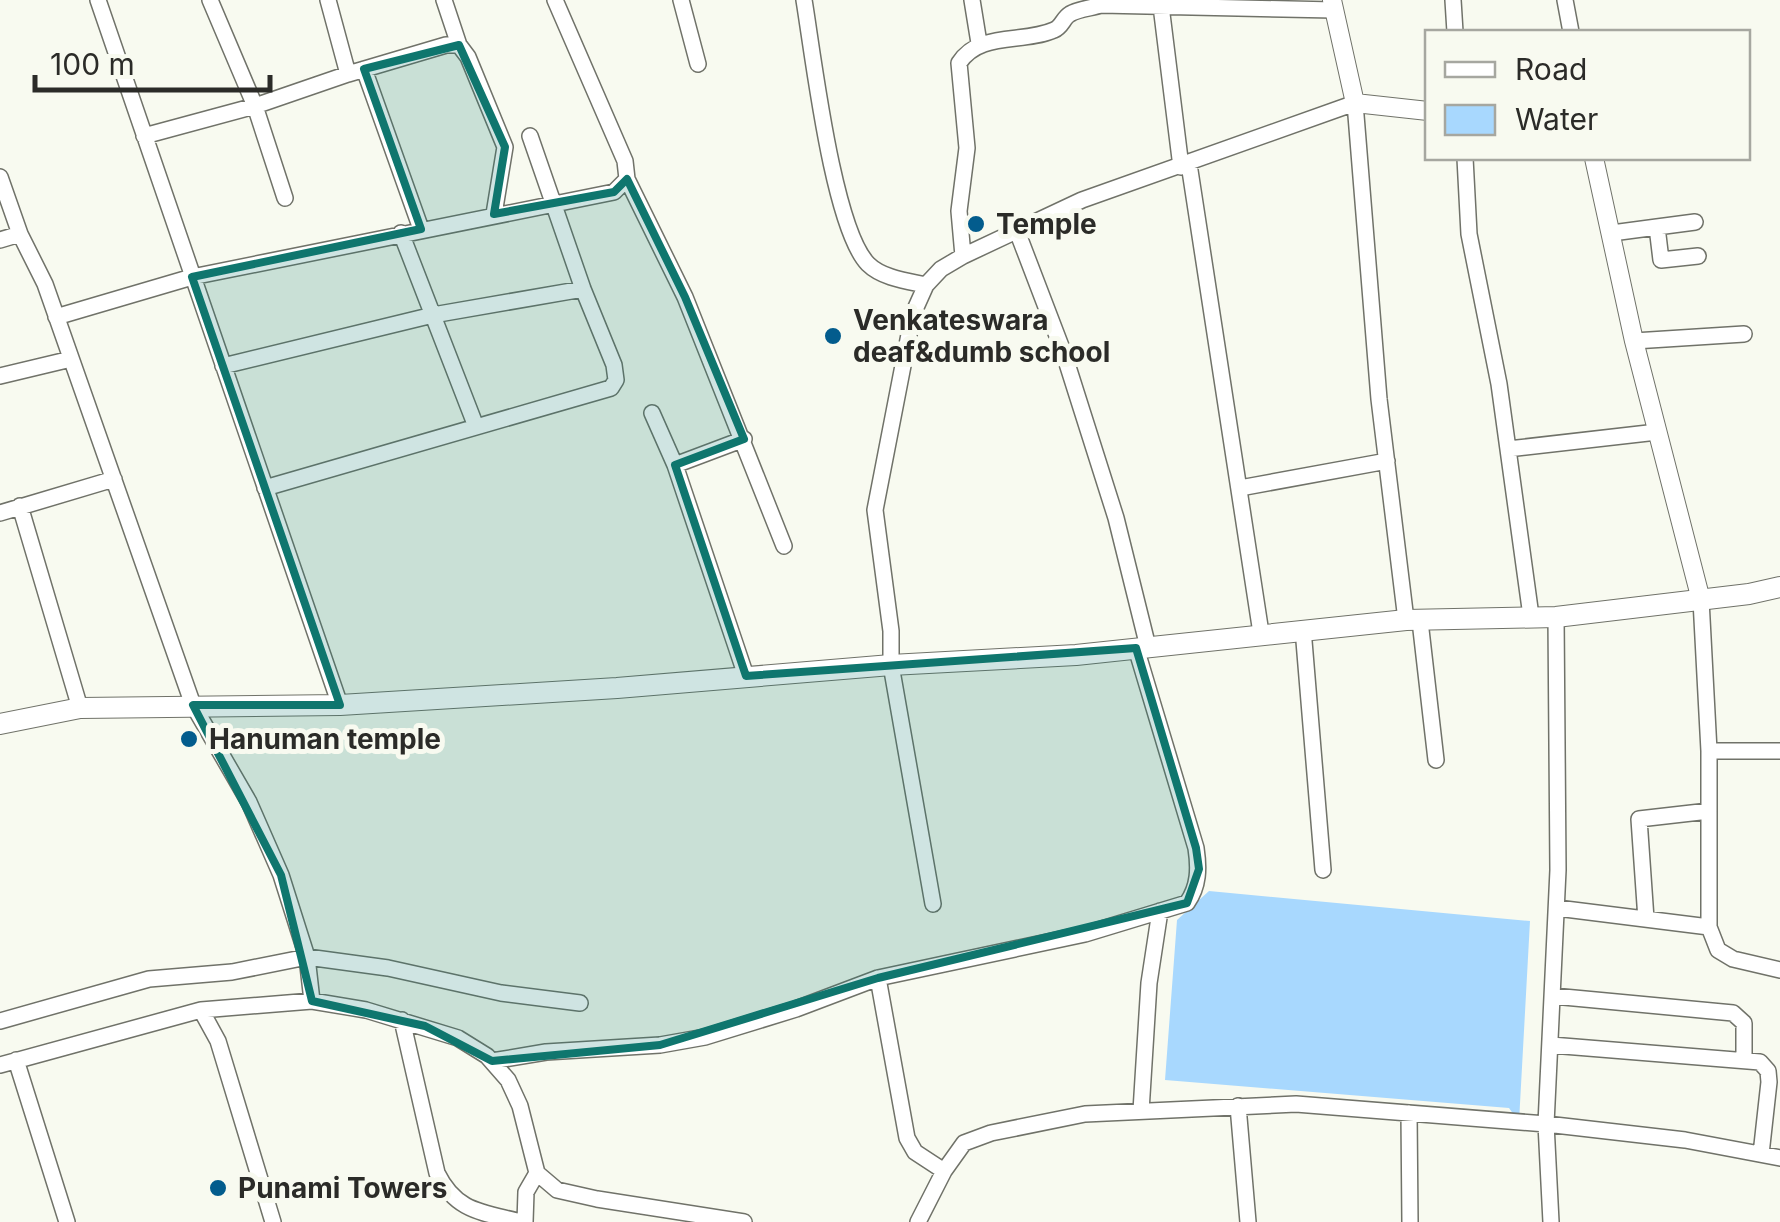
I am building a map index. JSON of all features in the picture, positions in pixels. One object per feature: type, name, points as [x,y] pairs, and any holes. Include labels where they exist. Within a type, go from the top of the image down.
[{"type":"main road","points":[[0,724],[80,708],[340,705],[1076,655],[1413,620],[1556,617],[1780,586]]},
{"type":"street","points":[[98,0],[340,705]]},
{"type":"street","points":[[210,0],[255,106],[286,198]]},
{"type":"street","points":[[328,0],[421,229]]},
{"type":"street","points":[[444,0],[459,45],[468,57],[505,147],[494,214]]},
{"type":"street","points":[[554,0],[625,161],[627,179],[685,297],[784,546]]},
{"type":"street","points":[[681,0],[698,64]]},
{"type":"street","points":[[804,0],[828,148],[850,232],[868,264],[893,278],[926,285]]},
{"type":"street","points":[[972,0],[979,43]]},
{"type":"street","points":[[1453,0],[1455,30]]},
{"type":"street","points":[[1565,0],[1571,30]]},
{"type":"street","points":[[963,256],[959,212],[967,148],[959,63],[967,51],[979,43],[1025,38],[1058,29],[1069,14],[1101,5],[1333,5],[1355,104],[1386,461],[1436,760]]},
{"type":"street","points":[[1161,6],[1261,633]]},
{"type":"street","points":[[144,136],[255,106],[356,71],[446,45],[459,45]]},
{"type":"street","points":[[933,904],[890,665],[891,631],[875,510],[913,314],[926,285],[963,256],[1082,200],[1355,104],[1425,111]]},
{"type":"street","points":[[265,488],[475,424],[611,388],[616,380],[614,365],[530,136]]},
{"type":"street","points":[[1464,160],[1470,234],[1499,384],[1531,616]]},
{"type":"street","points":[[1594,160],[1634,341],[1700,600],[1708,751],[1709,927],[1718,950],[1733,959],[1780,970]]},
{"type":"street","points":[[0,176],[20,234],[45,284],[193,705],[248,802],[281,875],[307,957],[312,1002]]},
{"type":"street","points":[[56,317],[192,277],[614,192],[627,179]]},
{"type":"street","points":[[1612,233],[1695,222]]},
{"type":"street","points":[[1657,227],[1661,260],[1698,256]]},
{"type":"street","points":[[492,1062],[546,1052],[660,1045],[704,1037],[796,1009],[878,978],[1085,934],[1186,903],[1194,893],[1199,869],[1196,848],[1142,647],[1116,518],[1064,354],[1017,231]]},
{"type":"street","points":[[401,233],[475,424]]},
{"type":"street","points":[[0,240],[20,234]]},
{"type":"street","points":[[223,366],[432,315],[583,289]]},
{"type":"street","points":[[1634,341],[1744,334]]},
{"type":"street","points":[[0,376],[71,359]]},
{"type":"street","points":[[652,413],[675,465],[746,676]]},
{"type":"street","points":[[1508,449],[1657,432]]},
{"type":"street","points":[[675,465],[744,440]]},
{"type":"street","points":[[1240,488],[1386,461]]},
{"type":"street","points":[[0,512],[114,478]]},
{"type":"street","points":[[20,506],[80,708]]},
{"type":"street","points":[[1551,1222],[1546,1124],[1557,908],[1556,617]]},
{"type":"street","points":[[1303,629],[1323,870]]},
{"type":"street","points":[[1708,751],[1780,752]]},
{"type":"street","points":[[1646,919],[1639,819],[1709,811]]},
{"type":"street","points":[[1557,908],[1709,927]]},
{"type":"street","points":[[1142,1111],[1149,983],[1160,911]]},
{"type":"street","points":[[0,1022],[148,979],[232,972],[307,957],[388,968],[501,993],[580,1003]]},
{"type":"street","points":[[878,978],[908,1138],[915,1152],[944,1171]]},
{"type":"street","points":[[1554,996],[1733,1013],[1744,1024],[1744,1061]]},
{"type":"street","points":[[67,1222],[8,1062],[202,1010],[312,1002],[402,1020],[458,1038],[492,1062],[508,1080],[520,1106],[537,1173],[557,1190],[597,1200],[744,1222]]},
{"type":"street","points":[[202,1010],[218,1042],[274,1222]]},
{"type":"street","points":[[402,1020],[436,1172],[446,1193],[465,1207],[523,1222],[526,1192],[537,1173]]},
{"type":"street","points":[[1551,1045],[1760,1062],[1768,1071],[1770,1082],[1761,1154]]},
{"type":"street","points":[[918,1222],[944,1171],[964,1143],[991,1133],[1086,1114],[1296,1104],[1546,1124],[1685,1140],[1780,1158]]},
{"type":"street","points":[[1238,1106],[1248,1222]]},
{"type":"street","points":[[1410,1113],[1410,1222]]},
{"type":"highlighted area","points":[[459,45],[505,147],[494,214],[614,192],[627,179],[685,297],[744,439],[675,465],[746,676],[1136,648],[1196,848],[1199,869],[1187,903],[878,978],[660,1045],[492,1061],[425,1026],[312,1001],[281,875],[193,705],[340,705],[192,277],[421,229],[364,69]]},
{"type":"water","points":[[1209,891],[1530,921],[1519,1122],[1509,1108],[1165,1080],[1177,920]]},
{"type":"place","name":"Temple","points":[[976,224]]},
{"type":"place","name":"Venkateswara deaf&dumb school","points":[[833,336]]},
{"type":"place","name":"Hanuman temple","points":[[189,739]]},
{"type":"place","name":"Punami Towers","points":[[218,1188]]}]
